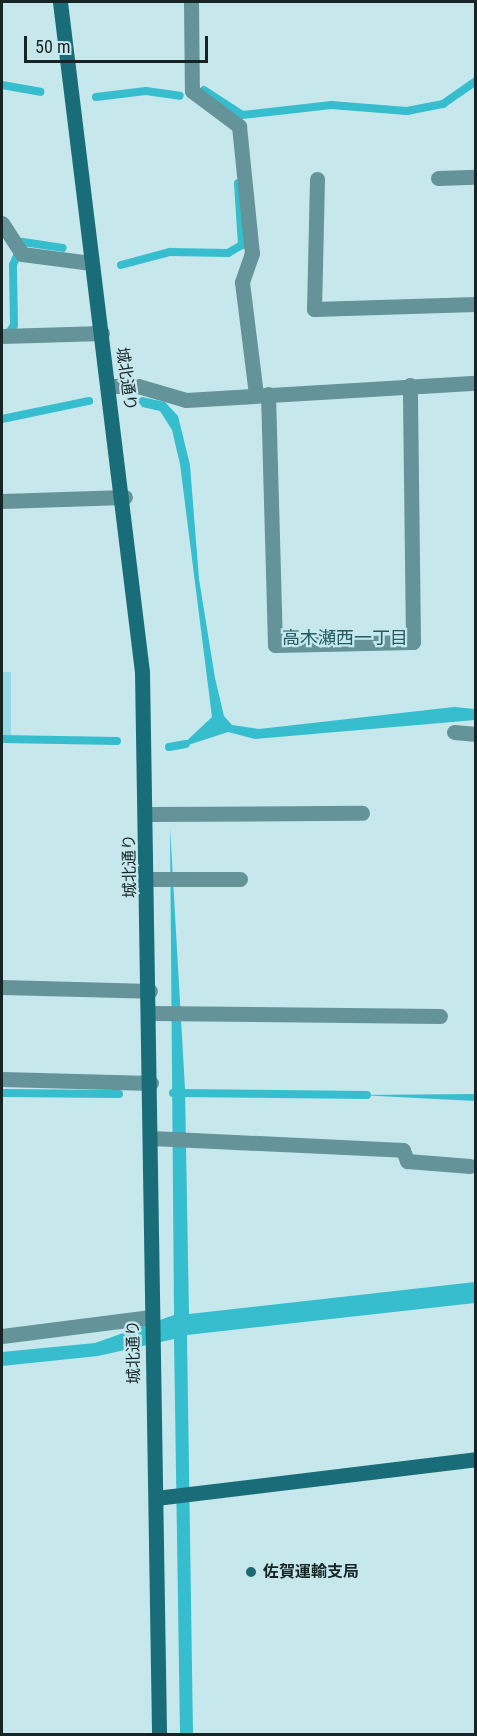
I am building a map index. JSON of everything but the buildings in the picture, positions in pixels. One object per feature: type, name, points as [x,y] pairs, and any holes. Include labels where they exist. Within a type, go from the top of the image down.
[{"type":"street","name":"城北通り","points":[[60,2],[92,263],[125,497],[142,672],[147,814],[156,879],[150,991],[151,1317],[159,1734]]},
{"type":"street","points":[[191,2],[192,91],[239,126],[252,253],[242,282],[262,394],[275,645],[413,642],[410,385]]},
{"type":"street","points":[[438,178],[476,177]]},
{"type":"street","points":[[317,179],[314,309],[476,304]]},
{"type":"street","points":[[2,224],[18,249],[92,263]]},
{"type":"street","points":[[8,336],[102,333]]},
{"type":"street","points":[[109,386],[138,386],[186,400],[410,385],[476,383]]},
{"type":"street","points":[[2,501],[125,497]]},
{"type":"street","points":[[454,732],[476,734]]},
{"type":"street","points":[[147,814],[362,813]]},
{"type":"street","points":[[156,879],[240,879]]},
{"type":"street","points":[[2,987],[150,991]]},
{"type":"street","points":[[151,1013],[440,1016]]},
{"type":"street","points":[[2,1079],[151,1083]]},
{"type":"street","points":[[151,1138],[403,1150],[407,1161],[470,1166]]},
{"type":"street","points":[[2,1336],[151,1317]]},
{"type":"street","points":[[156,1498],[476,1459]]},
{"type":"shaded area","points":[[142,397],[165,402],[178,416],[190,465],[199,579],[215,678],[224,716],[232,725],[259,729],[454,707],[475,709],[475,720],[255,739],[228,732],[179,748],[212,717],[180,464],[172,430],[160,411],[142,407],[137,400]]},
{"type":"shaded area","points":[[2,672],[11,672],[11,735],[2,735]]},
{"type":"shaded area","points":[[170,827],[185,1089],[189,1314],[475,1282],[475,1303],[187,1335],[193,1734],[180,1734],[174,1339],[98,1356],[2,1366],[2,1352],[95,1343],[174,1315]]},
{"type":"shaded area","points":[[475,1094],[475,1101],[359,1095]]},
{"type":"waterway","points":[[204,90],[242,115],[331,105],[407,111],[443,104],[476,81]]},
{"type":"waterway","points":[[2,85],[40,92]]},
{"type":"waterway","points":[[96,97],[146,91],[180,96]]},
{"type":"waterway","points":[[121,265],[170,252],[228,253],[242,245],[238,183]]},
{"type":"waterway","points":[[6,337],[14,325],[13,265],[23,242],[63,248]]},
{"type":"waterway","points":[[2,419],[89,401]]},
{"type":"waterway","points":[[2,739],[117,741]]},
{"type":"waterway","points":[[169,747],[186,744]]},
{"type":"waterway","points":[[2,1093],[119,1094]]},
{"type":"waterway","points":[[173,1093],[367,1095]]},
{"type":"place","name":"佐賀運輸支局","points":[[251,1572]]},
{"type":"district","name":"高木瀬西一丁目","points":[[345,638]]}]
